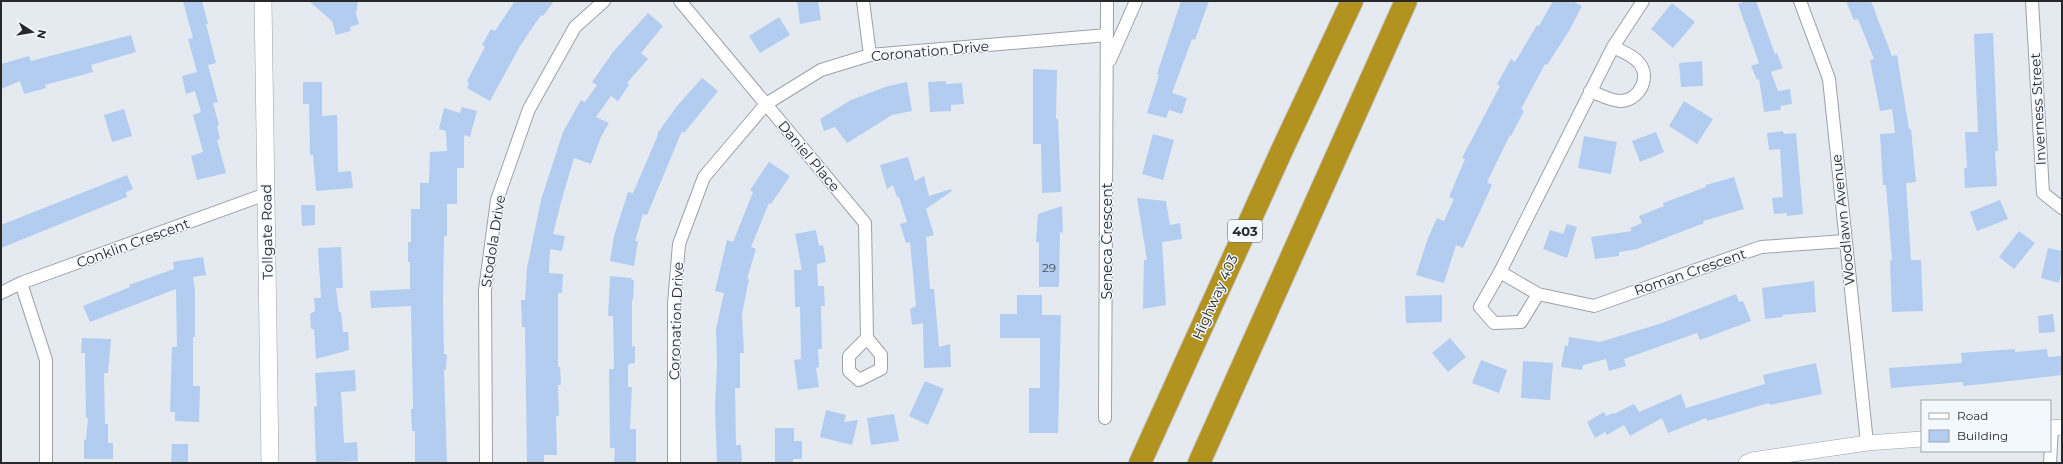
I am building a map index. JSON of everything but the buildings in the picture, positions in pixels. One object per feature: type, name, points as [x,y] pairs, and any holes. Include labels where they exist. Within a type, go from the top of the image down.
[{"type":"highway","name":"Highway 403","points":[[1140,463],[1278,157],[1352,1]]},
{"type":"highway","points":[[1199,463],[1406,1]]},
{"type":"main road","name":"Tollgate Road","points":[[263,1],[270,463]]},
{"type":"street","name":"Stodola Drive","points":[[486,463],[485,290],[497,200],[529,109],[575,27],[604,1]]},
{"type":"street","name":"Daniel Place","points":[[680,1],[865,223],[867,338]]},
{"type":"street","points":[[863,1],[870,55]]},
{"type":"street","name":"Seneca Crescent","points":[[1106,418],[1107,1]]},
{"type":"street","name":"Seneca Crescent","points":[[1108,65],[1136,1]]},
{"type":"street","points":[[1538,294],[1521,322],[1494,323],[1480,307],[1500,272],[1613,47],[1643,1]]},
{"type":"street","name":"Woodlawn Avenue","points":[[1800,1],[1829,79],[1867,443]]},
{"type":"street","name":"Inverness Street","points":[[2032,1],[2043,193],[2062,208]]},
{"type":"street","name":"Coronation Drive","points":[[674,463],[674,304],[679,244],[704,177],[766,104],[822,70],[870,55],[1107,36]]},
{"type":"street","points":[[1590,91],[1622,101],[1630,99],[1642,88],[1644,76],[1640,65],[1635,59],[1613,47]]},
{"type":"street","name":"Conklin Crescent","points":[[1,293],[21,283],[266,194]]},
{"type":"street","name":"Roman Crescent","points":[[1500,272],[1538,294],[1594,306],[1761,248],[1845,241]]},
{"type":"street","points":[[21,283],[46,360],[46,463]]},
{"type":"street","points":[[2050,463],[2055,428]]},
{"type":"street","points":[[1746,463],[1752,460],[1867,443],[1921,439]]}]
